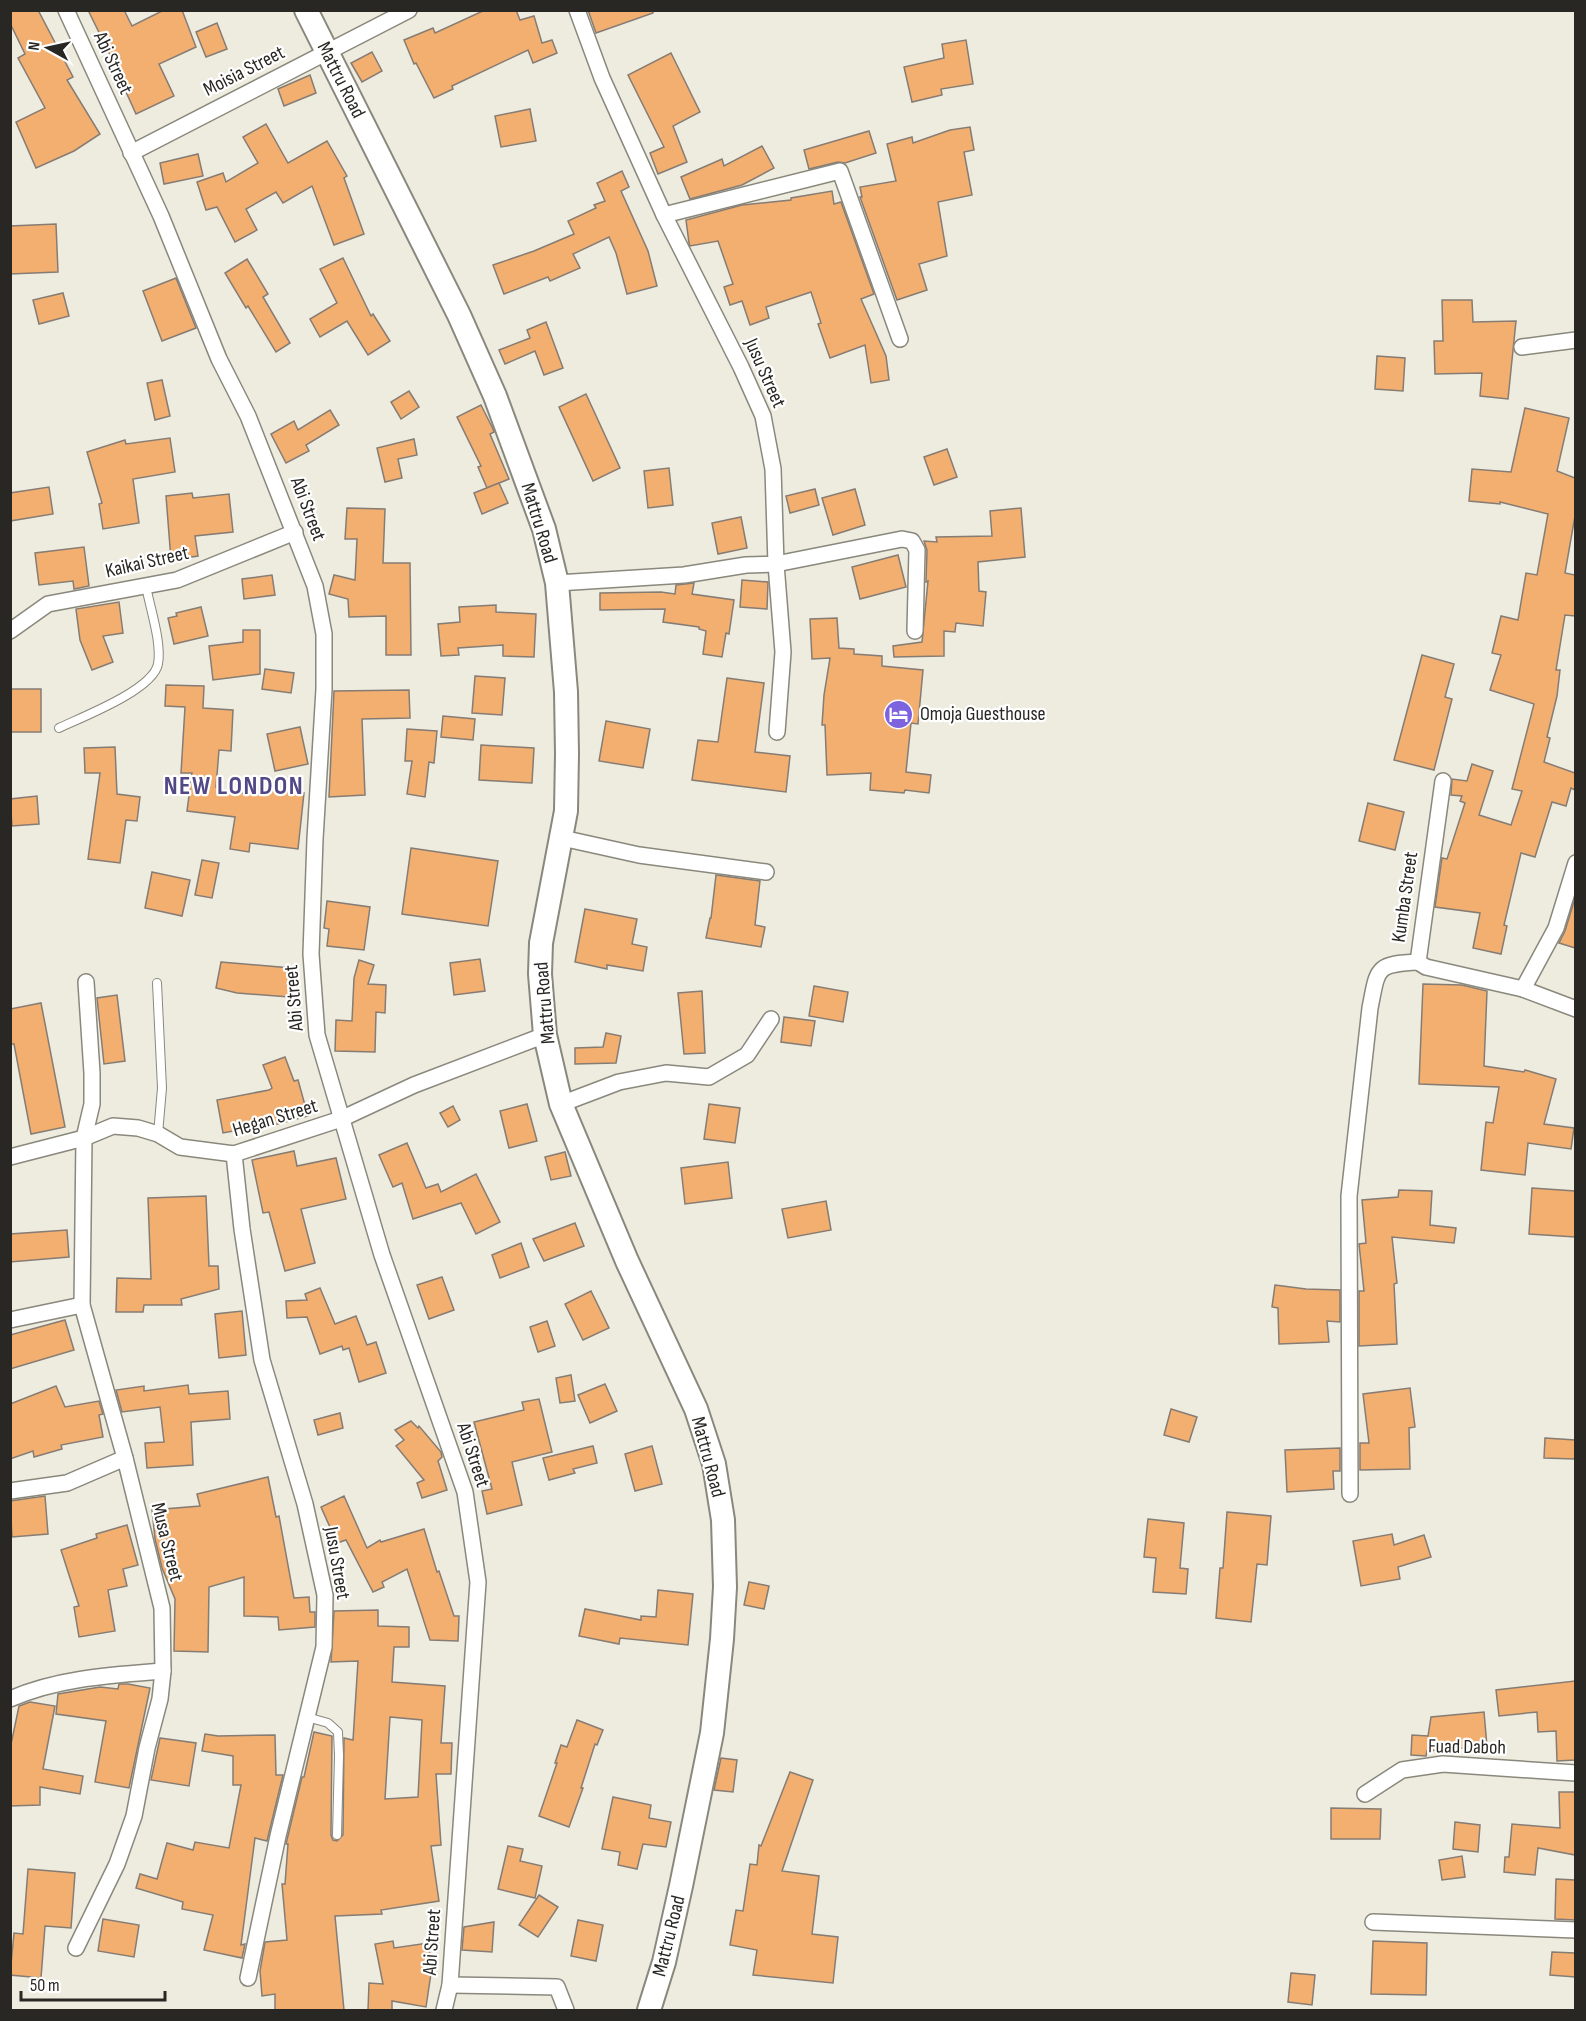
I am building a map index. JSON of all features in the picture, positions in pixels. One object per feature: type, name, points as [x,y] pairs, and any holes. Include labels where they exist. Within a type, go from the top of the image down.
[{"type":"main road","name":"Mattru Road","points":[[306,10],[459,315],[495,396],[543,529],[557,583],[566,692],[567,744],[566,811],[541,943],[540,974],[544,1035],[561,1104],[627,1261],[696,1409],[714,1464],[723,1520],[725,1587],[712,1733],[681,1887],[649,2010]]},
{"type":"street","name":"Abi Street","points":[[66,10],[161,216],[219,358],[248,416],[315,586],[324,634],[324,689],[311,954],[317,1035],[382,1255],[465,1492],[477,1582],[450,1985],[444,2010]]},
{"type":"street","name":"Moisia Street","points":[[130,153],[409,10]]},
{"type":"street","name":"Jusu Street","points":[[577,10],[602,78],[664,215],[741,367],[763,416],[773,469],[776,564],[783,652],[777,732]]},
{"type":"street","points":[[664,215],[840,171],[900,339]]},
{"type":"street","points":[[1522,346],[1575,340]]},
{"type":"street","name":"Kaikai Street","points":[[10,631],[48,604],[177,580],[295,532]]},
{"type":"street","points":[[557,583],[684,575],[746,565],[776,564],[902,539],[912,541],[917,550],[915,631]]},
{"type":"street","name":"Kumba Street","points":[[1443,781],[1418,962],[1426,967],[1523,989],[1575,1009]]},
{"type":"street","points":[[562,838],[639,855],[766,872]]},
{"type":"street","points":[[1523,989],[1556,928],[1575,863]]},
{"type":"street","points":[[1350,1494],[1349,1196],[1370,1008],[1376,977],[1382,967],[1393,963],[1418,962]]},
{"type":"street","name":"Musa Street","points":[[76,1948],[117,1864],[134,1816],[147,1748],[160,1699],[163,1671],[162,1608],[126,1458],[82,1305],[84,1138],[92,1104],[86,982]]},
{"type":"street","points":[[561,1104],[619,1082],[666,1073],[709,1077],[747,1055],[771,1019]]},
{"type":"street","name":"Hegan Street","points":[[10,1157],[84,1138],[113,1126],[138,1128],[158,1134],[180,1147],[234,1155],[341,1119],[414,1085],[544,1035]]},
{"type":"street","name":"Jusu Street","points":[[234,1155],[242,1229],[262,1360],[305,1504],[325,1595],[324,1647],[278,1836],[248,1978]]},
{"type":"street","points":[[10,1320],[82,1305]]},
{"type":"street","points":[[10,1491],[67,1483],[126,1458]]},
{"type":"street","points":[[10,1699],[29,1691],[104,1675],[163,1671]]},
{"type":"street","name":"Fuad Daboh","points":[[1365,1794],[1402,1770],[1443,1764],[1575,1773]]},
{"type":"street","points":[[1373,1922],[1575,1930]]},
{"type":"street","points":[[450,1985],[557,1987],[566,2010]]},
{"type":"lane","points":[[59,728],[136,690],[152,678],[158,665],[158,645],[146,586]]},
{"type":"lane","points":[[157,983],[162,1088],[158,1134]]},
{"type":"lane","points":[[307,1717],[328,1723],[338,1732],[337,1835]]},
{"type":"building","points":[[10,10],[38,10],[73,77],[67,80],[100,134],[74,151],[36,168],[16,122],[45,108],[18,58],[25,54],[10,23]]},
{"type":"building","points":[[88,10],[124,10],[132,26],[164,10],[182,10],[196,47],[159,64],[174,96],[136,114]]},
{"type":"building","points":[[485,10],[516,10],[520,20],[534,16],[542,43],[552,40],[557,53],[533,63],[528,50],[452,86],[453,89],[434,98],[416,63],[414,64],[404,40],[433,28],[435,33]]},
{"type":"building","points":[[588,10],[653,10],[653,13],[596,33]]},
{"type":"building","points":[[217,23],[227,49],[206,57],[196,32]]},
{"type":"building","points":[[966,40],[973,84],[941,89],[942,95],[912,102],[904,67],[944,58],[942,44]]},
{"type":"building","points":[[372,52],[382,71],[362,82],[351,63]]},
{"type":"building","points":[[671,53],[700,112],[673,126],[687,162],[658,174],[650,153],[664,147],[628,75]]},
{"type":"building","points":[[310,75],[316,93],[284,106],[278,89]]},
{"type":"building","points":[[530,109],[536,141],[501,147],[495,116]]},
{"type":"building","points":[[266,124],[288,163],[327,141],[347,176],[344,178],[364,234],[334,245],[312,186],[283,203],[276,192],[246,209],[257,230],[235,242],[217,207],[206,210],[197,182],[223,173],[226,182],[258,163],[243,137]]},
{"type":"building","points":[[970,127],[974,150],[964,152],[972,195],[938,202],[947,256],[919,264],[927,290],[897,300],[860,197],[862,197],[860,187],[896,181],[887,144],[912,137],[913,143],[950,130]]},
{"type":"building","points":[[869,131],[876,153],[845,163],[838,162],[809,169],[804,150]]},
{"type":"building","points":[[762,146],[774,168],[742,185],[690,199],[681,177],[722,159],[724,166]]},
{"type":"building","points":[[198,154],[203,176],[164,184],[160,163]]},
{"type":"building","points":[[622,171],[629,187],[621,191],[648,251],[657,286],[627,294],[616,253],[609,237],[573,254],[580,268],[550,281],[548,277],[504,294],[493,265],[574,234],[568,221],[596,208],[594,205],[605,201],[597,183]]},
{"type":"building","points":[[832,191],[834,204],[841,202],[874,294],[861,299],[886,356],[889,380],[871,383],[865,345],[830,358],[818,324],[821,323],[811,292],[766,307],[769,318],[750,325],[742,301],[730,305],[724,287],[733,284],[718,241],[690,246],[689,243],[686,220],[742,205],[791,200],[791,198]]},
{"type":"building","points":[[56,224],[58,272],[10,274],[10,226]]},
{"type":"building","points":[[343,258],[371,316],[373,314],[390,341],[368,355],[347,321],[320,337],[310,319],[337,303],[320,269]]},
{"type":"building","points":[[247,259],[268,294],[263,297],[290,343],[276,352],[225,273]]},
{"type":"building","points":[[176,278],[196,328],[162,341],[143,291]]},
{"type":"building","points":[[63,293],[69,316],[39,324],[33,300]]},
{"type":"building","points":[[1442,300],[1472,300],[1473,322],[1516,321],[1508,399],[1480,396],[1482,373],[1435,374],[1434,341],[1443,341]]},
{"type":"building","points":[[546,322],[563,368],[544,375],[535,351],[505,364],[499,350],[530,338],[527,330]]},
{"type":"building","points":[[1377,356],[1405,358],[1403,391],[1375,389]]},
{"type":"building","points":[[162,380],[170,416],[155,420],[147,383]]},
{"type":"building","points":[[409,391],[419,407],[401,419],[391,402]]},
{"type":"building","points":[[586,394],[620,468],[593,481],[559,407]]},
{"type":"building","points":[[481,405],[493,429],[494,432],[490,434],[509,479],[487,488],[478,467],[481,466],[457,417]]},
{"type":"building","points":[[1525,408],[1569,418],[1557,471],[1575,478],[1575,516],[1565,573],[1575,575],[1575,616],[1565,615],[1556,670],[1560,670],[1557,696],[1547,737],[1550,738],[1544,762],[1575,773],[1575,790],[1571,788],[1566,806],[1552,802],[1535,857],[1521,853],[1504,925],[1507,926],[1501,954],[1473,948],[1480,913],[1435,907],[1442,858],[1447,859],[1465,803],[1460,801],[1462,796],[1451,795],[1452,779],[1467,781],[1472,764],[1493,771],[1479,815],[1511,825],[1522,791],[1512,789],[1534,704],[1490,690],[1501,655],[1492,653],[1501,616],[1518,620],[1526,573],[1537,575],[1548,514],[1500,502],[1500,504],[1469,501],[1472,469],[1511,472]]},
{"type":"building","points":[[330,410],[339,425],[306,445],[309,451],[286,463],[271,434],[294,421],[298,430]]},
{"type":"building","points":[[170,438],[175,472],[133,479],[139,523],[103,529],[99,504],[102,503],[87,452],[125,440],[126,444]]},
{"type":"building","points":[[414,439],[417,455],[398,459],[402,478],[385,482],[377,448]]},
{"type":"building","points":[[947,449],[957,477],[934,485],[924,457]]},
{"type":"building","points":[[669,468],[673,505],[648,508],[644,471]]},
{"type":"building","points":[[499,483],[508,503],[482,514],[474,493]]},
{"type":"building","points":[[49,487],[53,514],[10,521],[10,493]]},
{"type":"building","points":[[815,489],[819,505],[790,513],[786,496]]},
{"type":"building","points":[[855,489],[865,525],[833,535],[822,498]]},
{"type":"building","points":[[192,493],[193,498],[229,494],[233,532],[195,536],[198,556],[171,560],[166,496]]},
{"type":"building","points":[[347,508],[385,509],[383,563],[410,563],[411,655],[386,655],[386,616],[349,617],[348,599],[329,594],[334,575],[355,580],[357,539],[345,539]]},
{"type":"building","points":[[1021,508],[1025,557],[978,562],[979,591],[986,592],[983,626],[956,623],[955,632],[944,631],[944,656],[894,657],[893,646],[922,642],[928,581],[926,582],[927,550],[924,541],[937,542],[936,537],[992,536],[990,511]]},
{"type":"building","points":[[741,517],[747,548],[718,554],[712,523]]},
{"type":"building","points":[[84,547],[89,586],[74,589],[73,581],[39,585],[35,553]]},
{"type":"building","points":[[898,555],[906,587],[860,599],[852,567]]},
{"type":"building","points":[[272,575],[275,595],[244,599],[242,579]]},
{"type":"building","points":[[742,580],[768,582],[767,609],[740,607]]},
{"type":"building","points":[[694,583],[692,594],[734,600],[729,634],[726,633],[722,657],[703,654],[706,631],[699,627],[663,622],[665,609],[600,610],[600,593],[661,592],[675,594],[676,585]]},
{"type":"building","points":[[119,602],[123,633],[103,636],[113,662],[92,670],[80,640],[76,609]]},
{"type":"building","points":[[496,605],[496,612],[536,614],[534,657],[503,656],[503,645],[458,648],[459,655],[441,656],[438,624],[460,622],[459,607]]},
{"type":"building","points":[[201,607],[208,636],[174,644],[168,618],[177,616],[176,613]]},
{"type":"building","points":[[837,618],[839,648],[854,649],[854,654],[882,656],[882,666],[923,670],[918,724],[911,723],[906,772],[931,775],[929,793],[870,790],[871,773],[827,775],[825,725],[822,725],[830,658],[812,659],[810,619]]},
{"type":"building","points":[[243,630],[260,630],[260,674],[213,680],[209,646],[243,642]]},
{"type":"building","points":[[1422,655],[1454,664],[1445,697],[1452,699],[1434,770],[1394,760]]},
{"type":"building","points":[[265,669],[294,673],[291,693],[262,689]]},
{"type":"building","points":[[475,676],[505,678],[502,715],[472,713]]},
{"type":"building","points":[[727,678],[764,683],[755,752],[790,756],[786,792],[692,780],[698,740],[718,742]]},
{"type":"building","points":[[166,685],[204,686],[203,708],[233,710],[231,751],[219,750],[216,787],[221,787],[221,790],[257,795],[258,788],[304,793],[298,849],[250,843],[249,852],[230,849],[235,817],[187,811],[192,773],[181,773],[185,707],[165,706]]},
{"type":"building","points":[[10,689],[41,689],[41,732],[10,732]]},
{"type":"building","points":[[409,690],[410,718],[362,719],[365,795],[329,797],[334,691]]},
{"type":"building","points":[[443,716],[475,719],[473,740],[441,737]]},
{"type":"building","points":[[606,721],[650,729],[643,768],[599,761]]},
{"type":"building","points":[[300,727],[308,764],[275,771],[267,734]]},
{"type":"building","points":[[407,729],[437,731],[434,763],[429,762],[425,797],[407,794],[412,761],[405,761]]},
{"type":"building","points":[[481,745],[534,748],[532,783],[479,780]]},
{"type":"building","points":[[115,747],[117,794],[140,797],[137,821],[126,820],[120,863],[88,859],[100,773],[85,773],[84,748]]},
{"type":"building","points":[[37,796],[39,824],[12,826],[10,799]]},
{"type":"building","points":[[1368,803],[1404,812],[1395,850],[1359,841]]},
{"type":"building","points":[[411,848],[498,861],[488,926],[402,914]]},
{"type":"building","points":[[202,860],[219,863],[212,898],[195,895]]},
{"type":"building","points":[[152,872],[190,880],[182,916],[145,908]]},
{"type":"building","points":[[716,875],[760,881],[755,925],[765,927],[761,947],[706,938],[711,918]]},
{"type":"building","points":[[1575,898],[1575,948],[1559,943]]},
{"type":"building","points":[[327,901],[370,907],[364,950],[327,946],[329,929],[324,928]]},
{"type":"building","points":[[585,909],[637,919],[632,944],[647,947],[643,971],[607,965],[607,969],[575,962]]},
{"type":"building","points":[[480,959],[485,991],[454,995],[450,963]]},
{"type":"building","points":[[359,960],[374,965],[368,984],[386,985],[385,1013],[376,1012],[375,1052],[335,1051],[336,1020],[352,1021],[354,978]]},
{"type":"building","points":[[221,962],[291,968],[289,997],[237,993],[216,988]]},
{"type":"building","points":[[1423,984],[1462,985],[1487,991],[1484,1066],[1524,1072],[1525,1070],[1556,1079],[1544,1124],[1574,1128],[1571,1149],[1528,1143],[1525,1175],[1481,1170],[1486,1122],[1493,1123],[1499,1087],[1419,1084]]},
{"type":"building","points":[[814,986],[848,992],[843,1022],[809,1016]]},
{"type":"building","points":[[702,991],[705,1053],[684,1054],[678,993]]},
{"type":"building","points":[[117,995],[125,1061],[104,1064],[97,998]]},
{"type":"building","points":[[41,1003],[65,1127],[31,1134],[14,1044],[10,1044],[10,1009]]},
{"type":"building","points":[[784,1017],[815,1021],[811,1046],[781,1042]]},
{"type":"building","points":[[606,1033],[621,1036],[616,1063],[575,1064],[575,1048],[603,1047]]},
{"type":"building","points":[[285,1057],[294,1081],[298,1080],[308,1116],[251,1131],[250,1128],[223,1133],[217,1100],[269,1090],[272,1088],[263,1065]]},
{"type":"building","points":[[527,1104],[537,1141],[509,1148],[500,1111]]},
{"type":"building","points":[[709,1104],[740,1108],[735,1143],[704,1139]]},
{"type":"building","points":[[453,1106],[460,1120],[448,1127],[440,1113]]},
{"type":"building","points":[[407,1143],[426,1188],[438,1184],[441,1192],[476,1174],[500,1222],[476,1234],[461,1203],[413,1219],[402,1183],[393,1187],[379,1155]]},
{"type":"building","points":[[294,1151],[297,1166],[336,1158],[346,1199],[301,1209],[315,1263],[285,1271],[269,1212],[263,1213],[252,1160]]},
{"type":"building","points":[[565,1152],[571,1176],[551,1180],[545,1157]]},
{"type":"building","points":[[728,1162],[732,1198],[685,1204],[681,1168]]},
{"type":"building","points":[[1532,1188],[1575,1191],[1575,1237],[1529,1234]]},
{"type":"building","points":[[1399,1190],[1432,1191],[1430,1225],[1456,1228],[1454,1243],[1392,1237],[1397,1283],[1394,1284],[1397,1344],[1359,1346],[1359,1291],[1364,1291],[1359,1244],[1366,1243],[1362,1200],[1398,1197]]},
{"type":"building","points":[[206,1196],[209,1266],[218,1266],[219,1289],[181,1299],[182,1305],[144,1305],[143,1312],[116,1312],[117,1278],[151,1279],[148,1198]]},
{"type":"building","points":[[826,1201],[831,1230],[788,1238],[782,1209]]},
{"type":"building","points":[[575,1223],[584,1246],[544,1261],[533,1239]]},
{"type":"building","points":[[67,1230],[69,1257],[10,1262],[10,1234]]},
{"type":"building","points":[[521,1243],[529,1267],[500,1278],[492,1255]]},
{"type":"building","points":[[442,1277],[454,1310],[429,1319],[417,1285]]},
{"type":"building","points":[[1275,1285],[1340,1290],[1340,1322],[1327,1321],[1329,1342],[1279,1344],[1278,1308],[1272,1307]]},
{"type":"building","points":[[320,1288],[335,1324],[356,1316],[367,1345],[376,1342],[386,1373],[359,1382],[349,1348],[343,1350],[342,1346],[320,1354],[307,1317],[287,1318],[286,1301],[307,1300],[305,1294]]},
{"type":"building","points":[[591,1291],[609,1328],[583,1340],[565,1304]]},
{"type":"building","points":[[242,1311],[246,1355],[219,1358],[215,1314]]},
{"type":"building","points":[[65,1320],[74,1350],[10,1369],[10,1335]]},
{"type":"building","points":[[547,1321],[555,1346],[538,1352],[530,1327]]},
{"type":"building","points":[[571,1375],[575,1401],[560,1403],[556,1378]]},
{"type":"building","points":[[605,1384],[617,1411],[590,1423],[578,1395]]},
{"type":"building","points":[[188,1385],[189,1394],[228,1391],[230,1419],[191,1422],[193,1465],[147,1468],[145,1443],[164,1442],[160,1407],[122,1412],[116,1390],[144,1386],[144,1391]]},
{"type":"building","points":[[56,1386],[65,1407],[99,1401],[103,1414],[99,1415],[103,1437],[61,1445],[62,1449],[34,1457],[33,1451],[10,1459],[10,1404]]},
{"type":"building","points":[[1410,1388],[1415,1427],[1409,1428],[1410,1469],[1360,1470],[1360,1443],[1369,1443],[1363,1394]]},
{"type":"building","points":[[539,1399],[552,1452],[512,1462],[522,1505],[487,1514],[482,1491],[492,1489],[474,1422],[524,1410],[522,1402]]},
{"type":"building","points":[[1171,1409],[1197,1417],[1189,1442],[1164,1435]]},
{"type":"building","points":[[340,1413],[343,1428],[318,1435],[314,1420]]},
{"type":"building","points":[[411,1421],[418,1428],[419,1426],[441,1452],[442,1457],[438,1461],[447,1490],[422,1498],[417,1483],[424,1480],[396,1446],[404,1440],[395,1430]]},
{"type":"building","points":[[1545,1438],[1575,1440],[1575,1459],[1544,1458]]},
{"type":"building","points":[[593,1446],[597,1463],[573,1469],[575,1473],[549,1480],[543,1458]]},
{"type":"building","points":[[652,1446],[662,1484],[635,1491],[625,1454]]},
{"type":"building","points":[[1340,1448],[1340,1471],[1333,1471],[1334,1489],[1287,1492],[1285,1450]]},
{"type":"building","points":[[268,1477],[276,1517],[279,1516],[294,1598],[309,1597],[310,1612],[315,1612],[315,1627],[279,1630],[278,1617],[244,1616],[244,1577],[209,1587],[208,1652],[174,1651],[175,1599],[162,1568],[155,1539],[152,1510],[200,1506],[197,1494]]},
{"type":"building","points":[[45,1496],[48,1534],[12,1537],[10,1501]]},
{"type":"building","points":[[344,1496],[367,1548],[380,1540],[381,1542],[424,1529],[454,1616],[459,1616],[458,1641],[430,1640],[407,1569],[382,1582],[384,1587],[373,1592],[346,1540],[337,1543],[321,1507]]},
{"type":"building","points":[[1227,1512],[1271,1516],[1267,1565],[1257,1564],[1251,1622],[1216,1618],[1220,1568],[1223,1568]]},
{"type":"building","points":[[1148,1519],[1184,1523],[1180,1568],[1188,1569],[1186,1594],[1153,1592],[1156,1558],[1144,1557]]},
{"type":"building","points":[[127,1525],[138,1565],[123,1569],[127,1586],[108,1590],[115,1631],[79,1637],[74,1607],[79,1606],[61,1550],[97,1538],[96,1534]]},
{"type":"building","points":[[1392,1534],[1394,1545],[1424,1535],[1431,1557],[1398,1567],[1400,1579],[1361,1586],[1353,1541]]},
{"type":"building","points":[[749,1582],[769,1586],[764,1609],[744,1605]]},
{"type":"building","points":[[658,1590],[693,1594],[688,1645],[620,1638],[619,1644],[579,1636],[585,1609],[641,1620],[641,1616],[656,1617]]},
{"type":"building","points":[[378,1610],[378,1626],[409,1627],[409,1647],[394,1647],[392,1682],[445,1686],[441,1743],[452,1743],[451,1774],[436,1774],[441,1845],[431,1846],[439,1901],[381,1910],[382,1914],[335,1916],[344,2010],[275,2010],[275,1994],[262,1996],[260,1971],[265,1942],[287,1940],[282,1884],[285,1884],[288,1844],[286,1844],[314,1732],[332,1736],[331,1835],[333,1840],[337,1841],[343,1835],[344,1738],[353,1740],[358,1661],[331,1662],[334,1611]],"holes":[[[390,1717],[422,1720],[418,1797],[385,1799]]]},
{"type":"building","points":[[1575,1681],[1575,1760],[1557,1761],[1556,1731],[1538,1732],[1537,1712],[1499,1716],[1496,1690]]},
{"type":"building","points":[[119,1684],[150,1688],[129,1788],[95,1782],[106,1721],[56,1714],[58,1694],[100,1687],[118,1689]]},
{"type":"building","points":[[30,1702],[55,1706],[43,1769],[83,1776],[80,1794],[40,1787],[40,1805],[10,1806],[10,1749],[19,1706]]},
{"type":"building","points":[[1484,1712],[1487,1746],[1427,1751],[1426,1756],[1411,1755],[1412,1735],[1428,1736],[1431,1717]]},
{"type":"building","points":[[577,1720],[603,1730],[597,1745],[595,1744],[569,1827],[539,1816],[561,1745],[567,1747]]},
{"type":"building","points":[[205,1734],[218,1736],[275,1735],[276,1775],[283,1775],[267,1841],[255,1838],[241,1945],[245,1944],[242,1958],[204,1950],[213,1915],[182,1909],[183,1902],[136,1888],[140,1874],[157,1879],[167,1843],[193,1850],[195,1842],[229,1848],[241,1785],[233,1785],[233,1756],[202,1751]]},
{"type":"building","points":[[160,1738],[196,1743],[189,1786],[151,1780]]},
{"type":"building","points":[[721,1758],[737,1760],[733,1792],[714,1790]]},
{"type":"building","points":[[790,1772],[813,1780],[782,1871],[819,1876],[812,1934],[838,1937],[833,1983],[753,1975],[757,1950],[730,1945],[736,1910],[743,1911],[750,1864],[757,1865],[759,1845],[761,1846]]},
{"type":"building","points":[[1559,1792],[1575,1792],[1575,1855],[1538,1848],[1535,1875],[1504,1872],[1505,1857],[1509,1857],[1512,1824],[1560,1828]]},
{"type":"building","points":[[613,1797],[651,1805],[649,1818],[671,1822],[666,1847],[643,1844],[637,1869],[618,1865],[620,1852],[602,1849]]},
{"type":"building","points":[[1331,1808],[1381,1809],[1380,1839],[1331,1839]]},
{"type":"building","points":[[1455,1822],[1480,1825],[1478,1852],[1453,1849]]},
{"type":"building","points":[[508,1846],[523,1849],[520,1861],[542,1866],[535,1898],[498,1889]]},
{"type":"building","points":[[1462,1856],[1465,1877],[1442,1880],[1439,1860]]},
{"type":"building","points":[[28,1869],[75,1873],[71,1928],[45,1926],[41,1978],[10,1975],[14,1933],[23,1934]]},
{"type":"building","points":[[1556,1879],[1575,1880],[1575,1920],[1555,1919]]},
{"type":"building","points":[[539,1895],[558,1907],[538,1937],[519,1925]]},
{"type":"building","points":[[103,1919],[139,1925],[134,1957],[98,1951]]},
{"type":"building","points":[[578,1920],[603,1925],[596,1961],[571,1956]]},
{"type":"building","points":[[494,1922],[492,1952],[462,1950],[464,1927]]},
{"type":"building","points":[[393,1941],[394,1948],[428,1943],[432,1967],[426,2007],[392,2001],[392,2010],[368,2010],[369,1983],[383,1984],[375,1944]]},
{"type":"building","points":[[1373,1941],[1427,1943],[1426,1995],[1371,1994]]},
{"type":"building","points":[[1552,1952],[1575,1953],[1575,1977],[1550,1975]]},
{"type":"building","points":[[1291,1973],[1315,1975],[1312,2005],[1288,2002]]},
{"type":"place","name":"Omoja Guesthouse","points":[[899,714]]},
{"type":"district","name":"NEW LONDON","points":[[234,786]]}]
